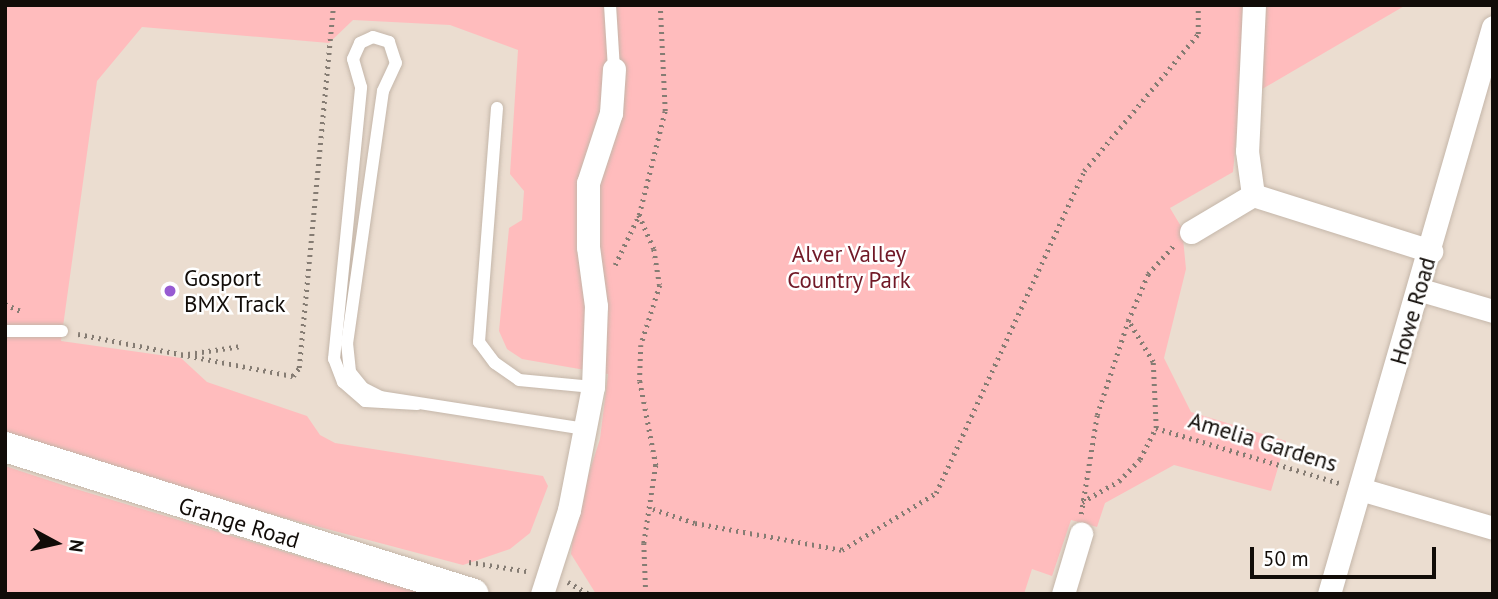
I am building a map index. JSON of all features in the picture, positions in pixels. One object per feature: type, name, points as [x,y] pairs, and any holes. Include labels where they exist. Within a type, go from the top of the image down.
[{"type":"street","points":[[1253,195],[1247,152],[1254,5]]},
{"type":"street","name":"Howe Road","points":[[1329,594],[1421,290],[1493,27]]},
{"type":"street","points":[[542,594],[569,510],[593,387],[596,306],[588,247],[588,183],[611,113],[614,69]]},
{"type":"street","points":[[1191,232],[1253,195],[1431,251]]},
{"type":"street","points":[[1421,290],[1493,311]]},
{"type":"street","name":"Grange Road","points":[[5,447],[473,594]]},
{"type":"street","points":[[1360,489],[1493,528]]},
{"type":"street","points":[[1063,594],[1081,534]]},
{"type":"lane","points":[[610,5],[614,69]]},
{"type":"lane","points":[[417,404],[368,392],[347,362],[383,91],[396,63],[389,43],[373,37],[360,43],[353,59],[361,87],[334,359],[343,382],[366,401],[417,404],[586,429]]},
{"type":"lane","points":[[497,108],[479,342],[495,363],[519,380],[593,387]]},
{"type":"lane","points":[[5,331],[62,331]]},
{"type":"path","points":[[62,331],[282,377],[293,376],[299,368],[333,48],[332,5]]},
{"type":"path","points":[[596,306],[639,215],[665,111],[660,5]]},
{"type":"path","points":[[653,509],[695,523],[842,550],[936,493],[1084,171],[1198,34],[1198,5]]},
{"type":"path","points":[[639,215],[654,249],[660,285],[641,345],[640,381],[656,465],[653,509],[644,543],[646,594]]},
{"type":"path","points":[[1081,534],[1082,502],[1097,415],[1128,321],[1148,274],[1191,232]]},
{"type":"path","points":[[1082,502],[1119,481],[1140,459],[1156,428],[1153,362],[1128,321]]},
{"type":"path","points":[[180,355],[241,346]]},
{"type":"path","name":"Amelia Gardens","points":[[1156,428],[1360,489]]},
{"type":"green space","name":"Alver Valley Country Park","points":[[5,5],[1406,5],[1240,102],[1233,172],[1170,208],[1182,228],[1186,269],[1164,358],[1191,412],[1286,441],[1271,491],[1174,465],[1105,503],[1097,527],[1071,520],[1052,576],[1032,569],[1024,594],[596,594],[571,554],[575,516],[600,439],[608,374],[522,359],[507,349],[499,331],[509,228],[522,220],[524,191],[510,174],[518,50],[450,25],[353,20],[329,43],[142,27],[97,81],[61,341],[181,358],[207,382],[307,416],[320,435],[335,443],[543,476],[548,486],[530,533],[510,549],[463,565],[175,489],[5,435]]},
{"type":"green space","points":[[5,466],[66,486],[424,594],[5,594]]},
{"type":"place","name":"Gosport BMX Track","points":[[170,291]]}]
